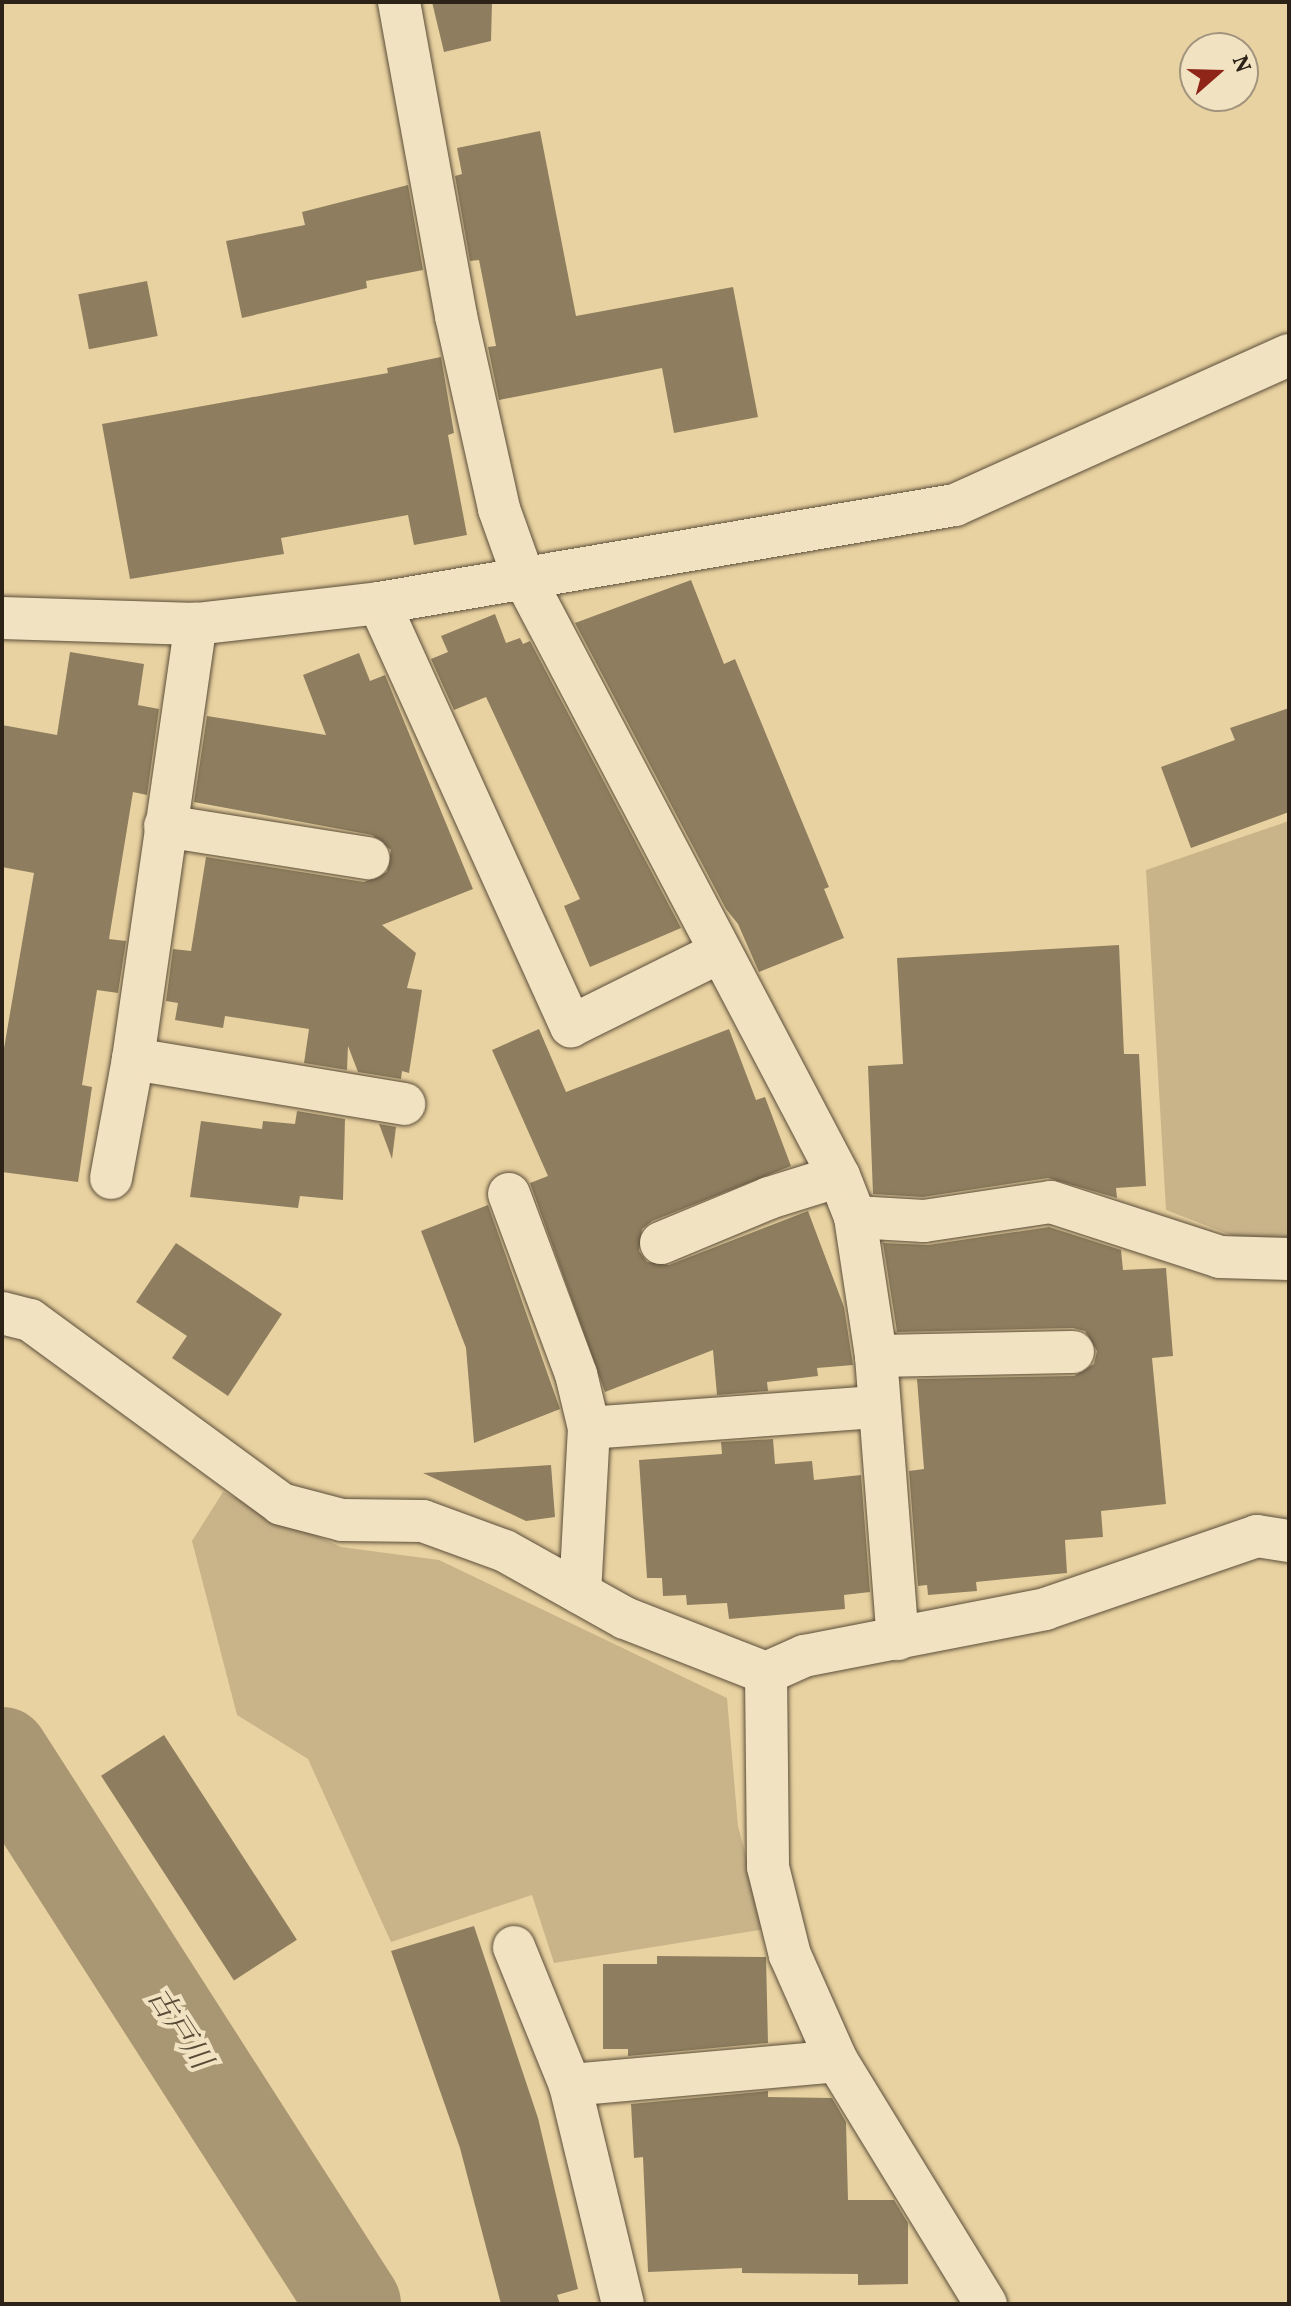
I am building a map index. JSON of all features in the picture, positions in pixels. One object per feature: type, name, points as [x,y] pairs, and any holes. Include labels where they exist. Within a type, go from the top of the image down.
[{"type":"street","points":[[399,2],[463,346],[499,509],[523,576],[839,1176],[855,1217],[876,1356],[898,1639]]},
{"type":"street","points":[[2,618],[196,624],[379,603],[523,576],[955,505],[1289,355]]},
{"type":"street","points":[[379,603],[571,1026],[720,952]]},
{"type":"street","points":[[111,1178],[133,1059],[196,624]]},
{"type":"street","points":[[165,826],[368,858]]},
{"type":"street","points":[[133,1059],[404,1104]]},
{"type":"street","points":[[661,1243],[769,1198],[839,1176]]},
{"type":"street","points":[[509,1194],[576,1374],[589,1428],[580,1593]]},
{"type":"street","points":[[855,1217],[924,1221],[1051,1202],[1220,1257],[1289,1259]]},
{"type":"street","points":[[2,1313],[30,1320],[281,1504],[342,1520],[423,1521],[505,1551],[625,1618],[766,1673],[804,1656],[1045,1609],[1257,1536],[1289,1541]]},
{"type":"street","points":[[876,1356],[1073,1352]]},
{"type":"street","points":[[589,1428],[878,1407]]},
{"type":"street","points":[[766,1673],[768,1867],[790,1955],[837,2061],[986,2304]]},
{"type":"street","points":[[514,1947],[570,2085],[623,2304]]},
{"type":"street","points":[[570,2085],[837,2061]]},
{"type":"shaded area","points":[[1289,821],[1289,1239],[1236,1237],[1166,1210],[1146,870]]},
{"type":"shaded area","points":[[223,1492],[341,1547],[439,1560],[727,1698],[738,1826],[766,1929],[554,1963],[532,1895],[391,1942],[308,1759],[237,1715],[192,1541]]},
{"type":"building","points":[[432,2],[492,2],[491,41],[444,52]]},
{"type":"building","points":[[540,131],[576,316],[733,287],[758,417],[674,433],[662,368],[499,400],[488,347],[496,346],[479,260],[470,261],[455,176],[462,174],[457,148]]},
{"type":"building","points":[[408,185],[423,270],[366,281],[367,288],[242,318],[226,241],[305,225],[302,212]]},
{"type":"building","points":[[147,281],[158,336],[89,349],[78,294]]},
{"type":"building","points":[[441,357],[454,433],[448,435],[467,535],[414,545],[408,515],[281,538],[284,554],[130,579],[102,424],[388,373],[387,368]]},
{"type":"building","points":[[691,580],[724,664],[735,659],[829,887],[824,889],[844,938],[759,972],[738,924],[726,909],[575,623]]},
{"type":"building","points":[[495,614],[506,643],[520,638],[523,644],[530,641],[681,928],[590,967],[564,906],[580,899],[486,697],[454,710],[431,659],[448,652],[441,636]]},
{"type":"building","points":[[70,652],[144,664],[138,705],[159,709],[147,795],[133,792],[109,939],[126,941],[118,993],[97,990],[82,1085],[92,1087],[78,1182],[2,1172],[2,1060],[34,873],[2,867],[2,725],[57,735]]},
{"type":"building","points":[[359,653],[370,681],[385,675],[473,889],[382,925],[416,953],[407,988],[422,990],[409,1073],[402,1071],[401,1079],[358,1072],[348,1046],[347,1070],[304,1063],[309,1029],[225,1016],[223,1028],[175,1020],[178,1003],[166,1001],[173,949],[191,951],[206,857],[364,882],[387,872],[391,850],[372,835],[194,802],[207,716],[326,735],[303,675]]},
{"type":"building","points":[[1289,708],[1289,812],[1191,848],[1161,767],[1235,740],[1230,728]]},
{"type":"building","points":[[1119,945],[1124,1054],[1139,1054],[1146,1186],[1116,1188],[1117,1198],[1048,1178],[923,1197],[873,1194],[868,1066],[903,1064],[897,958]]},
{"type":"building","points":[[539,1029],[566,1092],[729,1029],[756,1100],[765,1097],[791,1166],[652,1221],[642,1229],[639,1251],[647,1262],[669,1265],[808,1211],[844,1307],[853,1365],[817,1368],[818,1376],[767,1382],[768,1391],[717,1395],[713,1350],[605,1392],[530,1183],[548,1176],[492,1050]]},
{"type":"building","points":[[297,1111],[345,1119],[343,1200],[300,1196],[298,1208],[190,1197],[201,1121],[262,1129],[263,1121],[295,1124]]},
{"type":"building","points":[[379,1124],[396,1127],[392,1159]]},
{"type":"building","points":[[488,1205],[560,1409],[474,1443],[466,1348],[421,1231]]},
{"type":"building","points":[[1049,1227],[1121,1250],[1123,1270],[1166,1268],[1173,1356],[1152,1358],[1166,1504],[1101,1511],[1103,1537],[1065,1540],[1067,1573],[976,1582],[977,1591],[928,1595],[927,1585],[918,1586],[909,1471],[924,1469],[917,1379],[1074,1376],[1094,1364],[1097,1351],[1085,1331],[1073,1328],[897,1332],[883,1243],[928,1245]]},
{"type":"building","points":[[176,1243],[282,1314],[228,1396],[172,1358],[187,1336],[136,1302]]},
{"type":"building","points":[[773,1439],[775,1464],[812,1461],[814,1480],[861,1475],[870,1592],[844,1595],[845,1609],[729,1619],[727,1603],[687,1605],[686,1595],[663,1596],[662,1578],[647,1578],[639,1460],[722,1454],[721,1442]]},
{"type":"building","points":[[551,1465],[555,1517],[526,1521],[423,1473]]},
{"type":"building","points":[[164,1735],[297,1940],[234,1980],[101,1776]]},
{"type":"building","points":[[474,1926],[538,2118],[578,2289],[557,2295],[560,2304],[501,2304],[460,2148],[391,1951]]},
{"type":"building","points":[[657,1956],[766,1957],[768,2043],[628,2056],[628,2049],[603,2049],[603,1964],[657,1964]]},
{"type":"building","points":[[768,2091],[768,2097],[832,2098],[846,2122],[848,2200],[894,2200],[908,2223],[908,2284],[858,2285],[858,2274],[742,2273],[742,2268],[648,2272],[643,2157],[634,2158],[631,2104]]},
{"type":"waterway","name":"古戸川","points":[[2,1754],[354,2304]]}]
